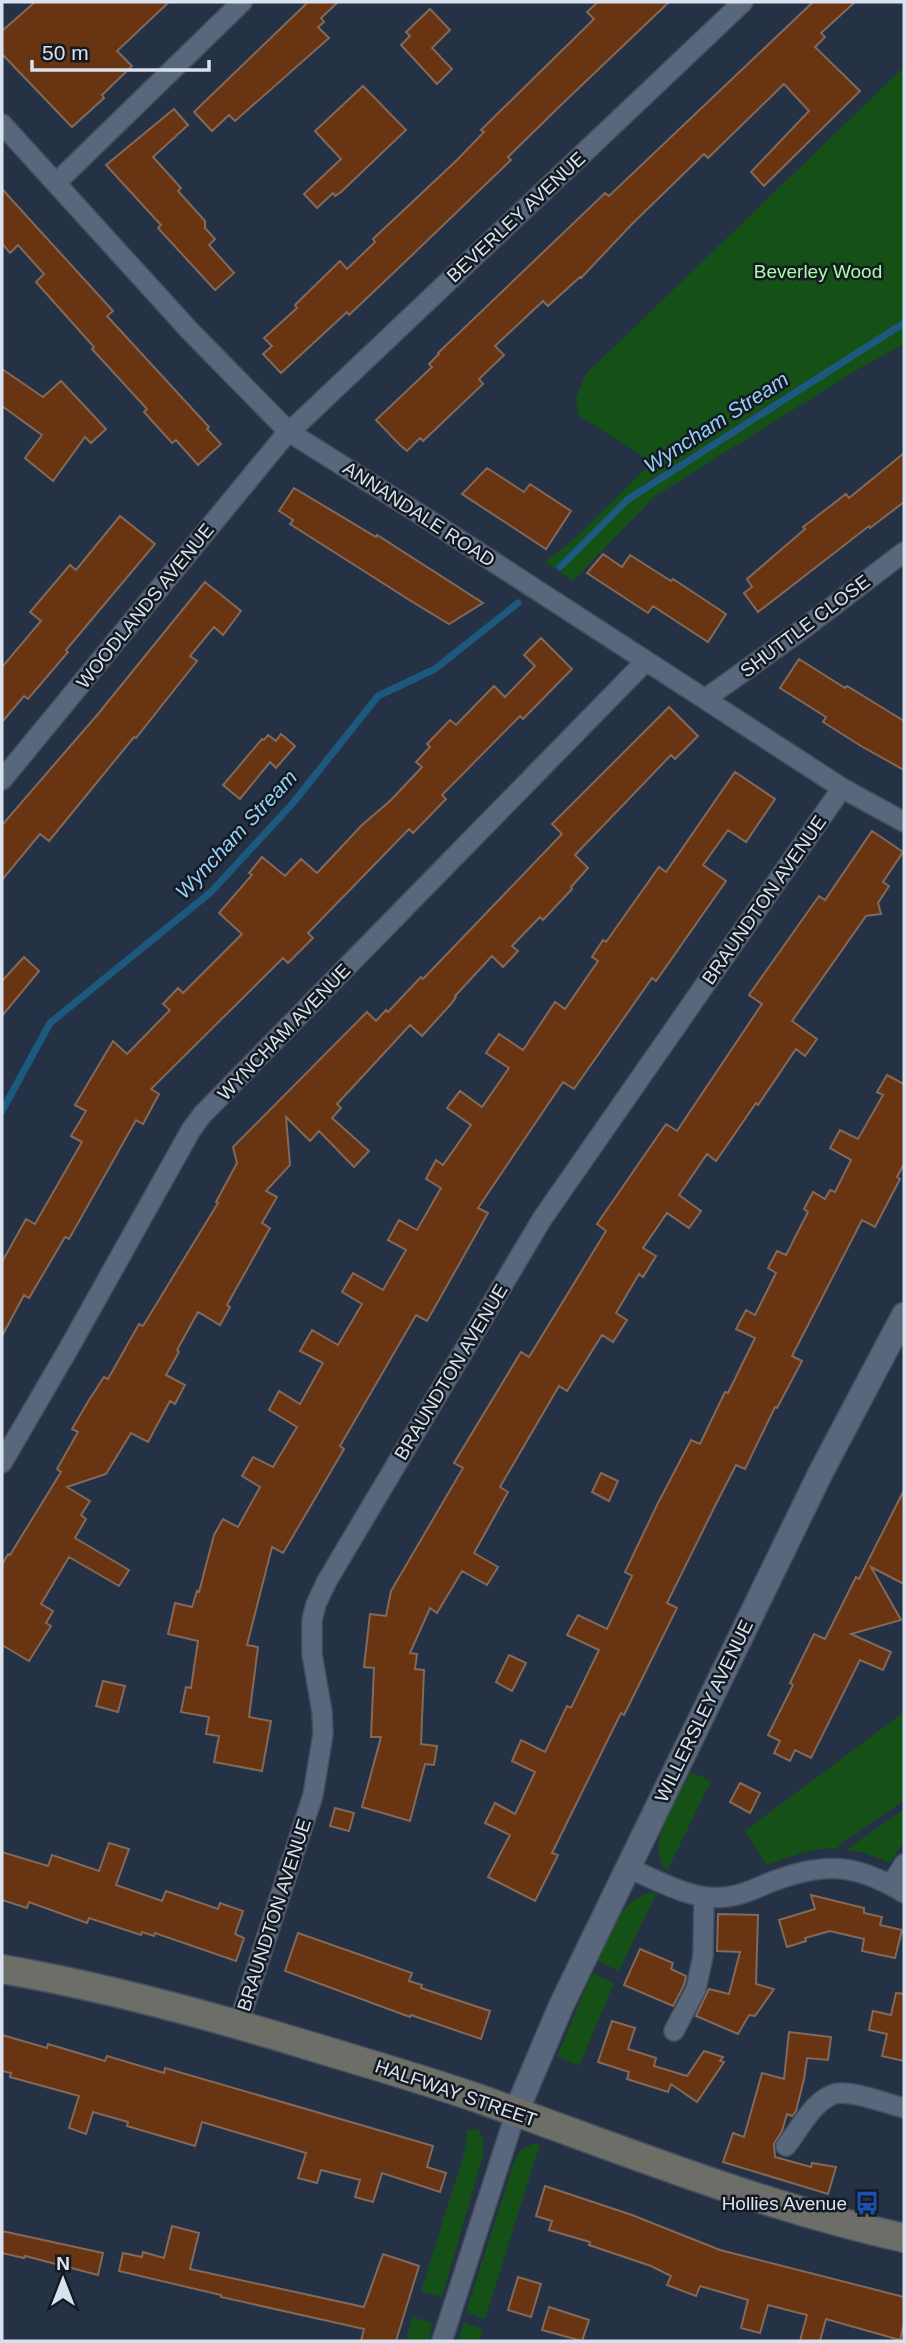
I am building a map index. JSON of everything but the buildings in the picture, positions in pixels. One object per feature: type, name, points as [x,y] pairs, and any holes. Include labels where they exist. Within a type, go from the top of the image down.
[{"type":"main road","name":"HALFWAY STREET","points":[[2,1969],[118,1993],[401,2073],[733,2191],[840,2223],[904,2238]]},
{"type":"street","points":[[56,183],[242,2]]},
{"type":"street","name":"BEVERLEY AVENUE","points":[[289,432],[743,2]]},
{"type":"street","name":"ANNANDALE ROAD","points":[[2,124],[190,331],[289,432],[842,788],[904,822]]},
{"type":"street","name":"WOODLANDS AVENUE","points":[[2,780],[289,432]]},
{"type":"street","name":"SHUTTLE CLOSE","points":[[705,699],[904,552]]},
{"type":"street","name":"WYNCHAM AVENUE","points":[[2,1463],[202,1115],[646,661]]},
{"type":"street","name":"BRAUNDTON AVENUE","points":[[238,2025],[307,1818],[316,1781],[323,1734],[312,1654],[312,1620],[327,1581],[542,1219],[842,788]]},
{"type":"street","name":"WILLERSLEY AVENUE","points":[[516,2112],[561,2006],[628,1868],[821,1472],[904,1315]]},
{"type":"street","points":[[628,1868],[691,1894],[726,1897],[813,1868],[862,1872],[898,1889],[904,1864]]},
{"type":"street","points":[[674,2031],[696,1989],[703,1956],[704,1897]]},
{"type":"street","points":[[786,2146],[822,2100],[836,2093],[853,2094],[904,2108]]},
{"type":"street","points":[[442,2341],[516,2112]]},
{"type":"green space","name":"Beverley Wood","points":[[904,67],[904,319],[646,483],[624,499],[554,568],[545,562],[572,541],[652,462],[578,415],[576,398],[586,374]]},
{"type":"green space","points":[[904,325],[904,344],[860,368],[654,497],[573,581],[560,572],[645,489]]},
{"type":"green space","points":[[904,1712],[904,1801],[841,1843],[837,1849],[810,1851],[766,1865],[745,1831]]},
{"type":"green space","points":[[691,1772],[711,1781],[667,1871],[661,1861],[661,1836],[671,1808]]},
{"type":"green space","points":[[904,1809],[904,1841],[890,1863],[862,1852],[846,1850]]},
{"type":"green space","points":[[657,1892],[619,1971],[598,1961],[613,1927],[626,1908],[634,1900]]},
{"type":"green space","points":[[592,1973],[614,1983],[579,2066],[557,2056]]},
{"type":"green space","points":[[479,2130],[483,2139],[483,2155],[442,2297],[421,2291],[465,2151],[467,2131]]},
{"type":"green space","points":[[532,2144],[540,2144],[485,2319],[466,2312],[513,2165],[519,2152]]},
{"type":"green space","points":[[412,2317],[433,2323],[428,2341],[406,2341]]},
{"type":"green space","points":[[464,2323],[483,2329],[479,2341],[458,2341]]},
{"type":"waterway","name":"Wyncham Stream","points":[[560,567],[627,500],[904,323]]},
{"type":"waterway","name":"Wyncham Stream","points":[[2,1111],[50,1023],[211,892],[293,803],[378,696],[435,669],[518,603]]},
{"type":"place","name":"Hollies Avenue","points":[[867,2203]]}]
